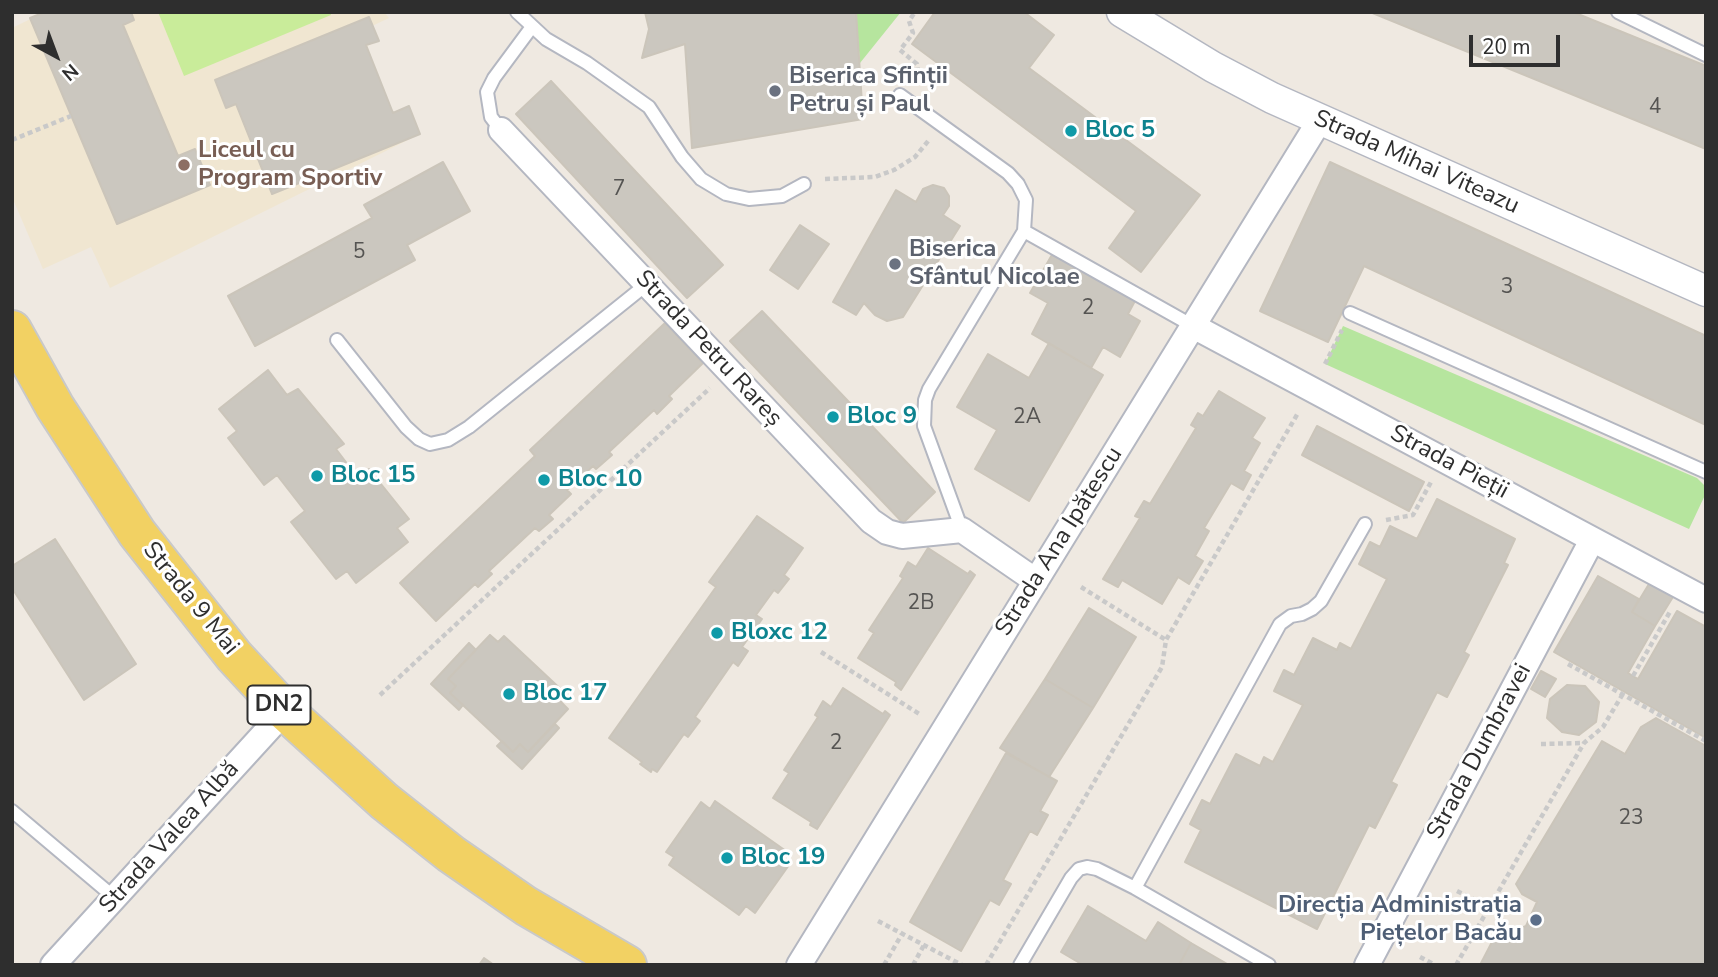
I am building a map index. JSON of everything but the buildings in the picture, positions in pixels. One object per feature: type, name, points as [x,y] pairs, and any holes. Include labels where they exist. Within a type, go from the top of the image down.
[{"type":"main road","name":"Strada 9 Mai","points":[[12,330],[55,407],[137,533],[203,618],[285,711],[384,802],[451,855],[526,906],[628,965]]},
{"type":"street","name":"Strada Mihai Viteazu","points":[[1128,15],[1213,67],[1320,120],[1706,292]]},
{"type":"street","name":"Strada Ana Ipătescu","points":[[799,965],[1320,120]]},
{"type":"street","name":"Strada Petru Rareș","points":[[501,130],[871,521],[887,532],[902,536],[962,530]]},
{"type":"street","name":"Strada Pieții","points":[[1192,327],[1705,599]]},
{"type":"street","points":[[962,530],[1036,581]]},
{"type":"street","name":"Strada Dumbravei","points":[[1367,965],[1592,540]]},
{"type":"street","name":"Strada Valea Albă","points":[[53,965],[285,711]]},
{"type":"lane","points":[[517,12],[531,28],[624,87],[649,107],[682,157],[701,178],[726,194],[749,199],[782,196],[804,184]]},
{"type":"lane","points":[[1618,12],[1706,55]]},
{"type":"lane","name":"Strada Petru Rareș","points":[[501,130],[491,117],[487,92],[494,78],[531,28]]},
{"type":"lane","points":[[900,94],[1008,173],[1018,184],[1026,200],[1024,231],[929,389],[925,400],[924,426],[962,530]]},
{"type":"lane","points":[[1024,231],[1192,327]]},
{"type":"lane","points":[[337,340],[406,427],[419,439],[430,444],[448,440],[468,427],[647,284]]},
{"type":"lane","points":[[1350,313],[1706,472]]},
{"type":"lane","points":[[1135,888],[1280,624],[1291,616],[1312,609],[1321,601],[1365,524]]},
{"type":"lane","points":[[12,811],[115,898]]},
{"type":"lane","points":[[1020,965],[1065,887],[1079,869],[1087,867],[1097,869],[1135,888],[1269,965]]},
{"type":"path","points":[[900,94],[918,71],[917,64],[900,50],[912,33],[909,21],[915,12]]},
{"type":"path","points":[[12,140],[71,116]]},
{"type":"path","points":[[804,184],[819,179],[875,177],[894,170],[915,157],[940,124]]},
{"type":"path","points":[[1325,363],[1350,313]]},
{"type":"path","points":[[380,695],[729,371]]},
{"type":"path","points":[[986,965],[1161,667],[1166,640],[1299,411]]},
{"type":"path","points":[[1365,524],[1413,515],[1433,479]]},
{"type":"path","points":[[1081,587],[1166,640]]},
{"type":"path","points":[[1633,676],[1677,600]]},
{"type":"path","points":[[821,652],[922,716]]},
{"type":"path","points":[[1569,664],[1706,741]]},
{"type":"path","points":[[1456,965],[1584,743],[1604,727],[1623,693]]},
{"type":"path","points":[[1541,744],[1584,743]]},
{"type":"path","points":[[1457,891],[1489,907]]},
{"type":"path","points":[[878,921],[962,965]]},
{"type":"path","points":[[884,965],[902,934]]},
{"type":"path","points":[[913,965],[923,945]]},
{"type":"path","points":[[1420,957],[1435,965]]},
{"type":"shaded area","name":"Liceul cu Program Sportiv","points":[[45,12],[384,12],[389,18],[372,26],[379,41],[367,46],[393,112],[409,106],[420,134],[110,288],[91,247],[43,269],[12,197],[12,28]]},
{"type":"green space","points":[[158,12],[330,12],[331,15],[184,76]]},
{"type":"green space","points":[[856,12],[901,12],[860,63]]},
{"type":"green space","points":[[1343,326],[1697,478],[1705,486],[1706,493],[1689,529],[1325,364]]},
{"type":"place","name":"Biserica Sfinții Petru și Paul","points":[[775,91]]},
{"type":"place","name":"Bloc 5","points":[[1071,131]]},
{"type":"place","name":"Liceul cu Program Sportiv","points":[[184,165]]},
{"type":"place","name":"Biserica Sfântul Nicolae","points":[[895,264]]},
{"type":"place","name":"Bloc 9","points":[[833,417]]},
{"type":"place","name":"Bloc 15","points":[[317,476]]},
{"type":"place","name":"Bloc 10","points":[[544,480]]},
{"type":"place","name":"Bloxc 12","points":[[717,633]]},
{"type":"place","name":"Bloc 17","points":[[509,694]]},
{"type":"place","name":"Bloc 19","points":[[727,858]]},
{"type":"place","name":"Direcția Administrația Piețelor Bacău","points":[[1536,920]]}]
